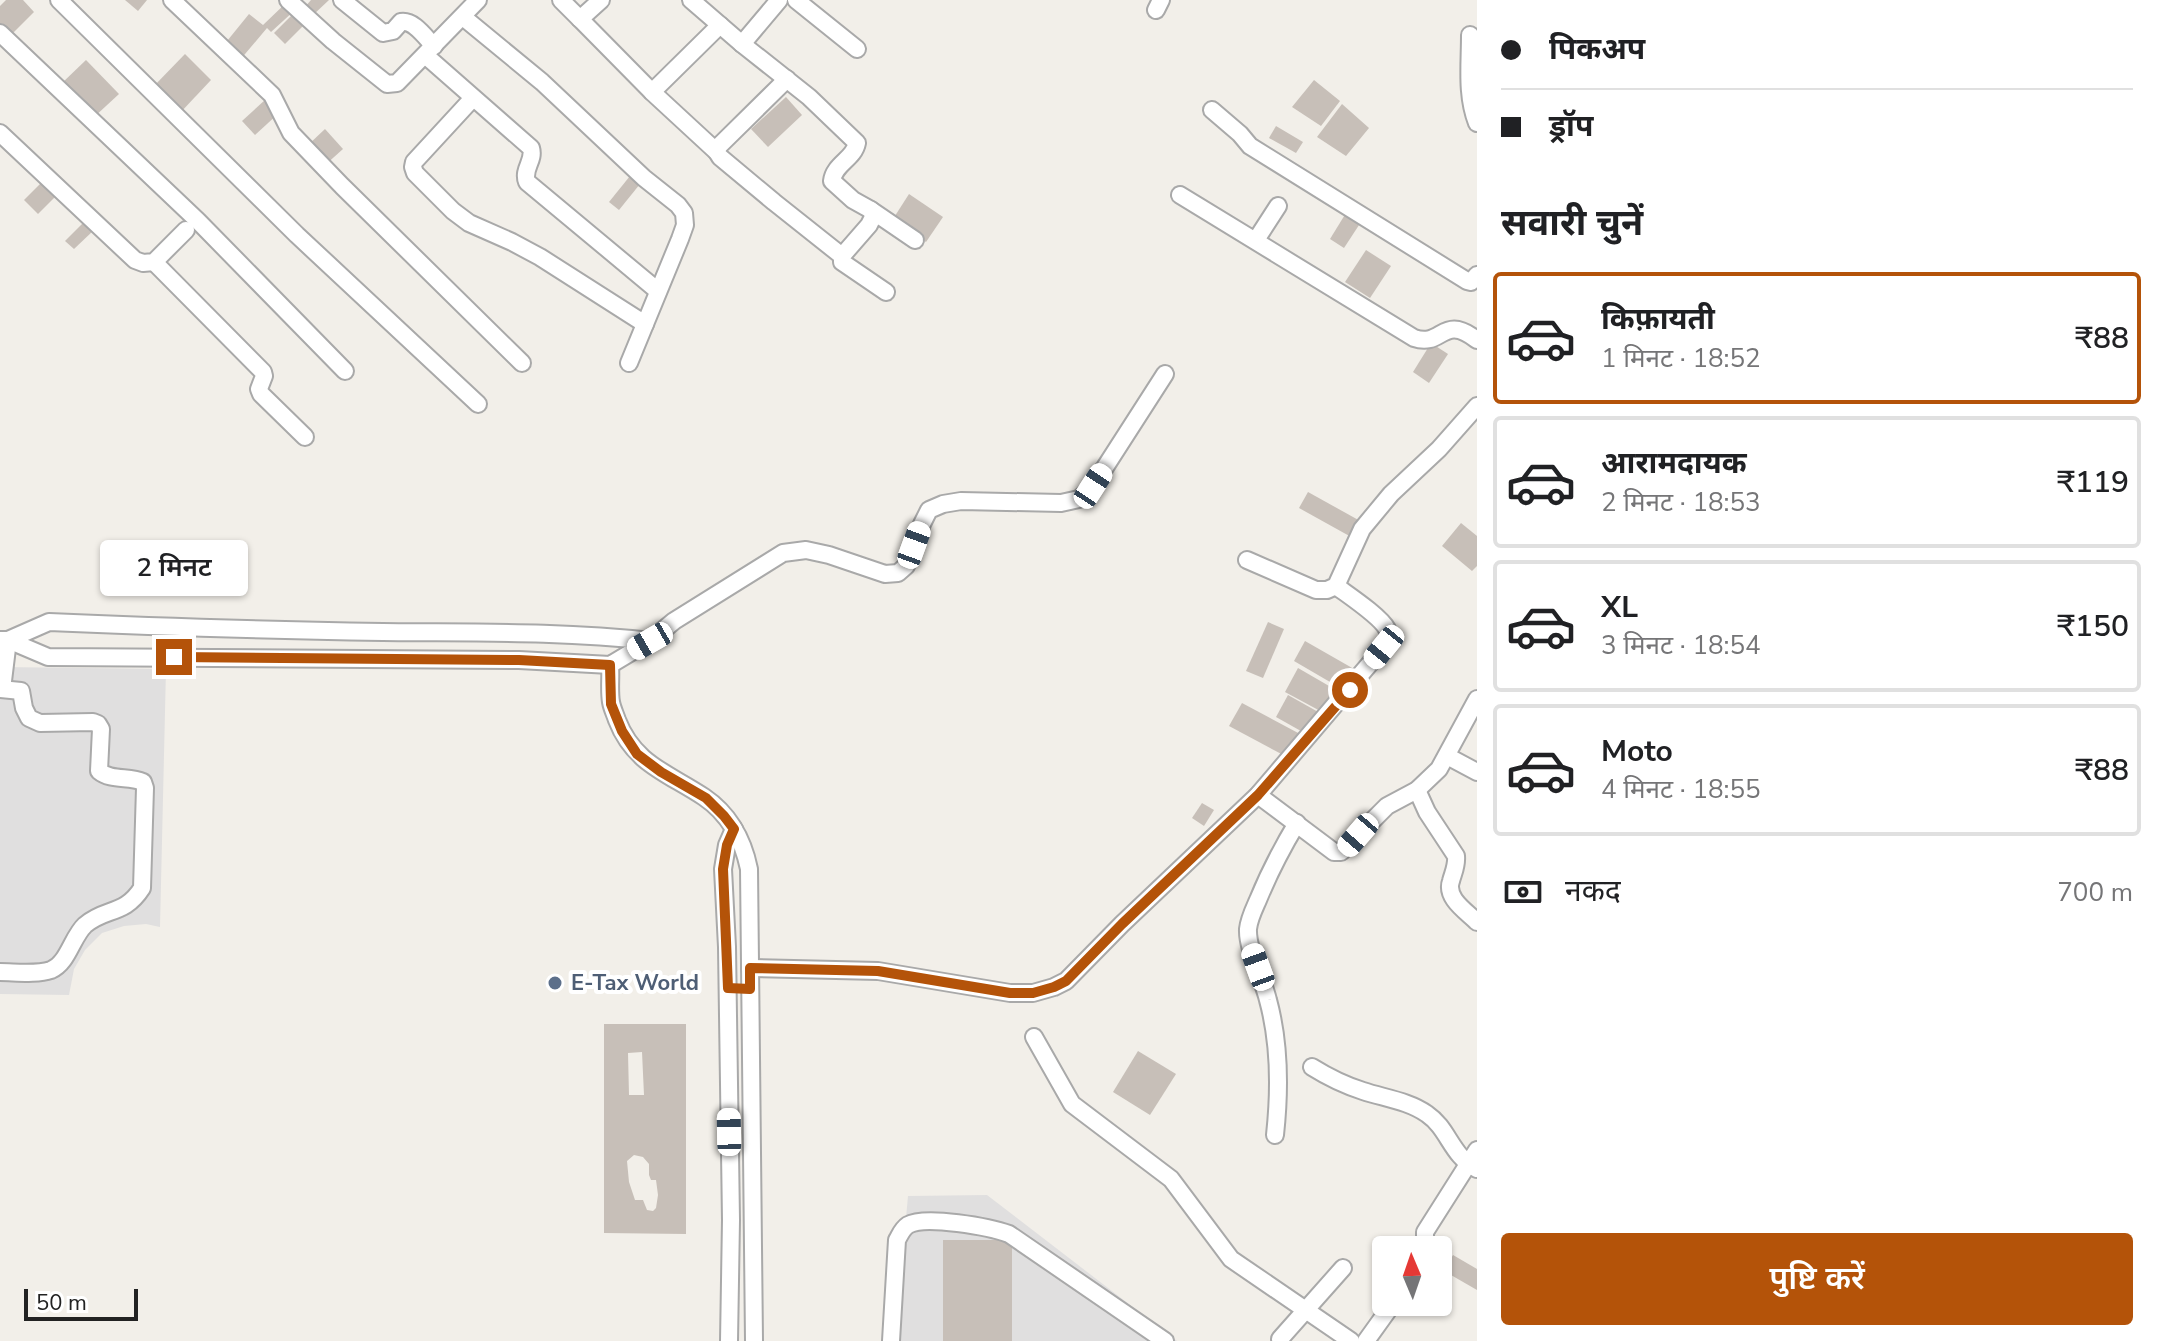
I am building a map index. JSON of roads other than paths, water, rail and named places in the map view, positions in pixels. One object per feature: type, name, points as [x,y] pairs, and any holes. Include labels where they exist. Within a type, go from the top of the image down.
[{"type":"street","points":[[59,0],[297,235],[478,404]]},
{"type":"street","points":[[172,0],[272,95],[291,133],[342,186],[522,363]]},
{"type":"street","points":[[288,0],[387,84],[397,83],[478,0]]},
{"type":"street","points":[[342,0],[383,33],[393,31],[406,21],[473,98],[531,148],[533,155],[526,171],[527,182],[658,291]]},
{"type":"street","points":[[561,0],[720,157],[842,256]]},
{"type":"street","points":[[580,19],[601,0]]},
{"type":"street","points":[[691,0],[809,97],[857,143],[853,153],[834,171],[832,181],[853,200],[915,240]]},
{"type":"street","points":[[742,44],[779,0]]},
{"type":"street","points":[[796,0],[857,49]]},
{"type":"street","points":[[463,17],[542,82],[684,213],[685,225],[629,363]]},
{"type":"street","points":[[652,92],[720,25]]},
{"type":"street","points":[[0,33],[198,221],[345,371]]},
{"type":"street","points":[[1470,35],[1469,90],[1477,123]]},
{"type":"street","points":[[717,152],[719,146],[787,79]]},
{"type":"street","points":[[473,98],[414,162],[415,173],[469,223],[540,257],[645,324]]},
{"type":"street","points":[[1212,110],[1250,146],[1404,244],[1467,281],[1471,282],[1477,275]]},
{"type":"street","points":[[0,133],[135,260],[154,262],[186,230]]},
{"type":"street","points":[[1180,195],[1414,338],[1423,341],[1435,338],[1448,328],[1458,328],[1477,340]]},
{"type":"street","points":[[1256,240],[1278,206]]},
{"type":"street","points":[[871,210],[873,217],[869,225],[842,256],[842,262],[886,292]]},
{"type":"street","points":[[154,262],[263,372],[259,389],[261,394],[305,437]]},
{"type":"street","points":[[4,640],[48,657],[519,660],[610,665],[783,553],[806,550],[885,574],[898,573],[906,566],[929,510],[943,504],[961,501],[1061,503],[1079,499],[1093,486],[1165,374]]},
{"type":"street","points":[[1247,560],[1316,590],[1336,586],[1362,529],[1391,494],[1439,449],[1477,406]]},
{"type":"street","points":[[750,968],[878,971],[1010,993],[1033,993],[1066,981],[1258,795],[1350,690],[1389,638],[1388,629],[1378,619],[1336,586]]},
{"type":"street","points":[[4,640],[49,622],[546,634],[650,641]]},
{"type":"street","points":[[0,972],[50,970],[60,964],[84,926],[133,902],[142,888],[145,788],[143,782],[107,777],[99,771],[101,729],[98,724],[40,723],[29,718],[21,691],[1,689],[4,640]]},
{"type":"street","points":[[610,665],[611,704],[622,731],[637,754],[706,798],[724,816],[744,846],[749,869],[754,1341]]},
{"type":"street","points":[[1258,795],[1334,852],[1341,852],[1387,806],[1417,790],[1439,769],[1477,694]]},
{"type":"street","points":[[1447,756],[1477,772]]},
{"type":"street","points":[[1417,790],[1427,812],[1456,856],[1450,895],[1477,922]]},
{"type":"street","points":[[1275,1135],[1279,1087],[1274,1029],[1248,929],[1267,877],[1297,823]]},
{"type":"street","points":[[729,1341],[731,1220],[723,869],[727,845],[734,829]]},
{"type":"street","points":[[728,988],[750,989]]},
{"type":"street","points":[[1034,1037],[1072,1104],[1171,1179],[1231,1259],[1351,1341]]},
{"type":"street","points":[[1312,1067],[1340,1083],[1428,1114],[1437,1122],[1458,1155],[1474,1161],[1425,1236]]},
{"type":"street","points":[[891,1341],[897,1240],[903,1228],[910,1223],[922,1222],[969,1224],[1009,1234],[1165,1341]]},
{"type":"street","points":[[1280,1339],[1343,1268]]},
{"type":"street","points":[[1366,1341],[1384,1316]]},
{"type":"place","name":"E-Tax World","points":[[555,983]]}]
